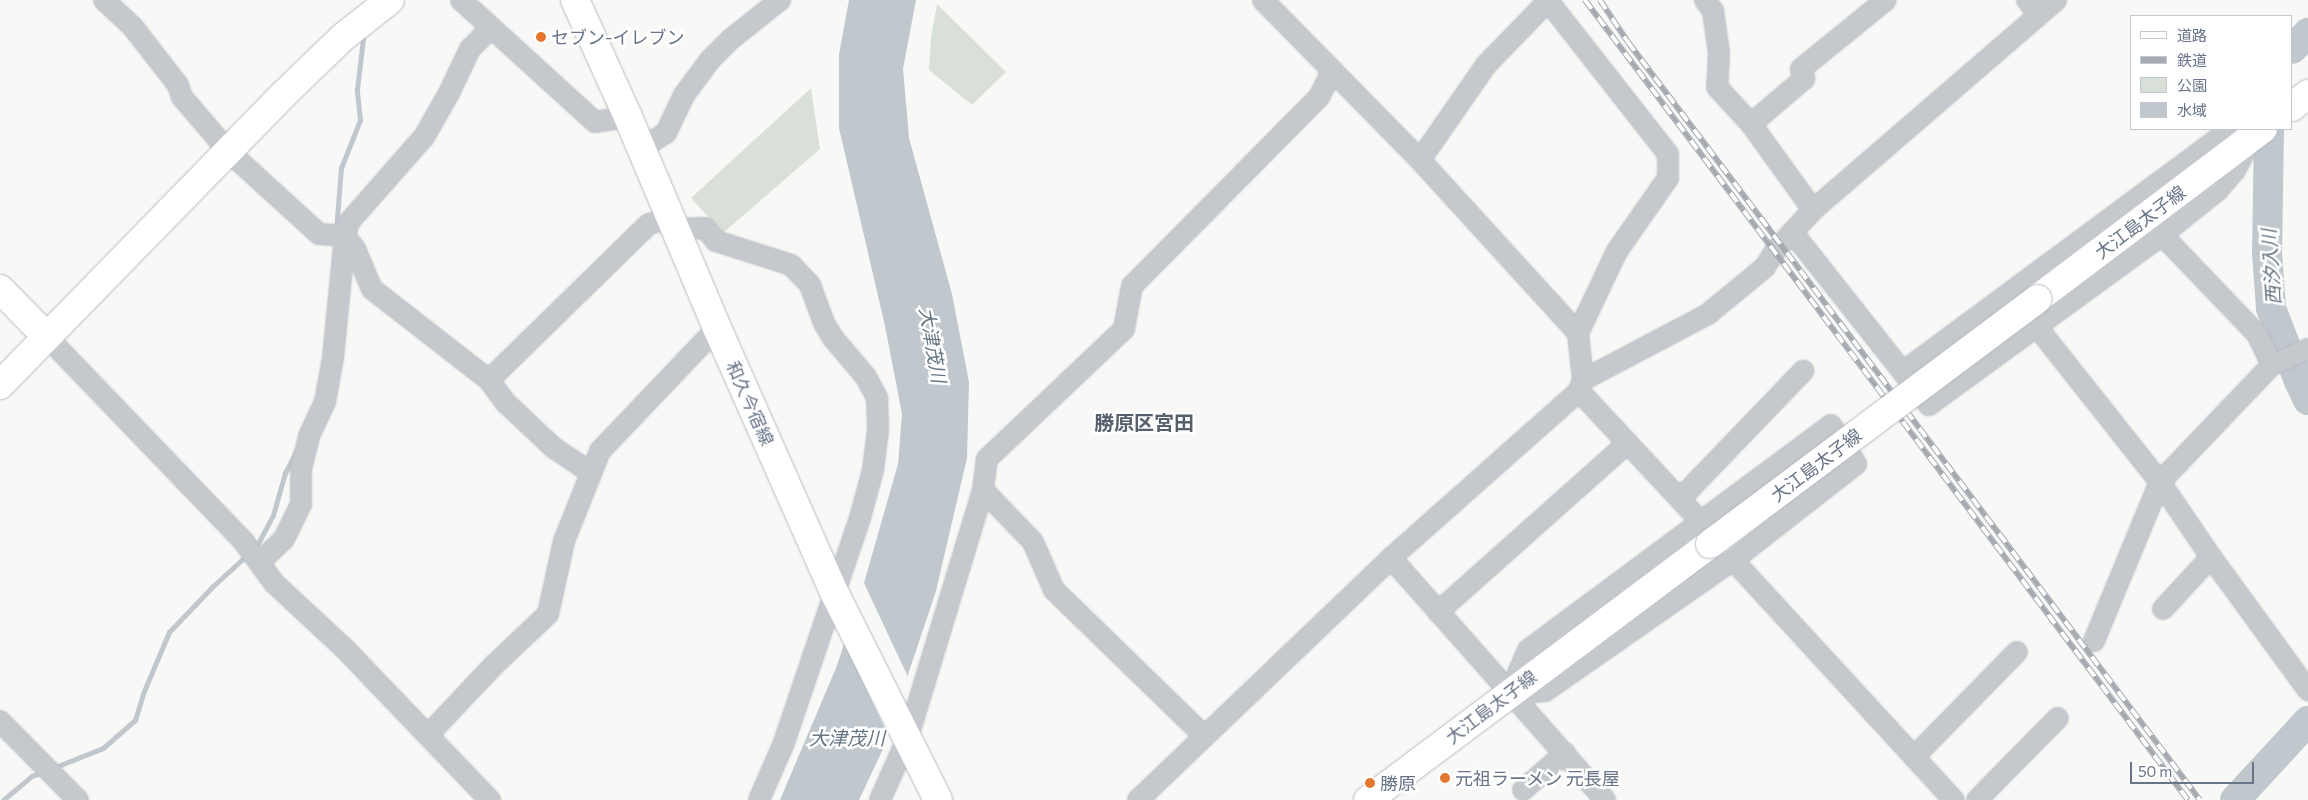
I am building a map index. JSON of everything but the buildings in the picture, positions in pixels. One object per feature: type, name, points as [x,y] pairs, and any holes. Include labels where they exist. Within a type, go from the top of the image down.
[{"type":"main road","points":[[0,385],[228,151],[342,38],[390,0]]},
{"type":"main road","name":"和久今宿線","points":[[575,0],[628,117],[717,328],[835,594],[938,800]]},
{"type":"main road","points":[[2293,106],[2308,94]]},
{"type":"main road","name":"大江島太子線","points":[[1368,800],[1509,694],[1706,533],[2037,299],[2178,195],[2259,132]]},
{"type":"main road","points":[[0,289],[47,337]]},
{"type":"street","points":[[104,0],[132,26],[178,85],[182,97],[228,151],[319,234],[345,236],[355,249],[372,289],[489,380],[506,403],[554,448],[590,472]]},
{"type":"street","points":[[461,0],[595,122],[628,117]]},
{"type":"street","points":[[641,149],[666,133],[684,95],[710,60],[731,39],[780,0]]},
{"type":"street","points":[[1263,0],[1420,160],[1578,333]]},
{"type":"street","points":[[1705,0],[1713,11],[1719,53],[1717,87],[1751,124],[1813,210]]},
{"type":"street","points":[[1751,124],[1804,79],[1801,69],[1886,0]]},
{"type":"street","points":[[1138,800],[1391,558],[1581,385],[1708,314],[1765,267],[1775,251],[1813,210],[2033,7],[2056,0]]},
{"type":"street","points":[[1420,160],[1486,65],[1549,1],[1668,154],[1668,178],[1617,251],[1578,333],[1581,385],[1628,443],[1680,499],[1706,533],[1832,425],[1856,464],[1733,560],[1545,691],[1509,694]]},
{"type":"street","points":[[260,562],[284,539],[301,504],[301,469],[309,436],[325,402],[333,358],[345,236],[349,222],[424,137],[449,93],[470,50],[491,28]]},
{"type":"street","points":[[880,800],[908,738],[983,490],[987,459],[1124,329],[1132,286],[1319,97],[1332,71]]},
{"type":"street","points":[[1903,372],[2227,132],[2259,132]]},
{"type":"street","points":[[1793,233],[1929,405],[2162,235],[2217,191],[2235,170],[2259,132]]},
{"type":"street","points":[[2191,157],[2178,195],[2217,191]]},
{"type":"street","points":[[489,380],[649,224],[673,223],[704,228],[716,241],[791,265],[810,285],[824,323],[833,338],[866,376],[877,398],[878,430],[873,470],[835,594],[783,745],[759,800]]},
{"type":"street","points":[[2162,235],[2258,334],[2272,366]]},
{"type":"street","points":[[2037,327],[2160,482],[2211,557],[2308,690]]},
{"type":"street","points":[[428,735],[493,666],[548,614],[564,541],[600,451],[717,328]]},
{"type":"street","points":[[47,337],[244,542],[274,583],[344,648],[490,800]]},
{"type":"street","points":[[2094,641],[2160,482],[2272,366],[2306,350]]},
{"type":"street","points":[[1680,499],[1803,371]]},
{"type":"street","points":[[1438,612],[1628,443]]},
{"type":"street","points":[[983,490],[1033,542],[1054,590],[1204,736]]},
{"type":"street","points":[[2163,609],[2211,557]]},
{"type":"street","points":[[1391,558],[1509,694],[1565,753],[1605,800]]},
{"type":"street","points":[[1733,560],[1954,800]]},
{"type":"street","points":[[1914,757],[2017,652]]},
{"type":"street","points":[[1977,800],[2058,718]]},
{"type":"street","points":[[0,721],[78,800]]},
{"type":"street","points":[[1523,790],[1565,753]]},
{"type":"green space","points":[[937,4],[1006,72],[972,105],[929,70],[931,38]]},
{"type":"green space","points":[[811,88],[820,149],[723,233],[691,198]]},
{"type":"water","name":"大津茂川","points":[[849,0],[916,0],[903,69],[909,138],[952,294],[969,382],[967,458],[936,591],[883,749],[859,800],[780,800],[836,668],[860,597],[898,464],[902,414],[885,326],[839,128],[839,54]]},
{"type":"pier","points":[[862,579],[909,679],[889,738],[843,639]]},
{"type":"waterway","name":"西汐入川","points":[[2293,48],[2308,33]]},
{"type":"waterway","points":[[336,231],[341,168],[360,120],[357,89],[363,39]]},
{"type":"waterway","name":"西汐入川","points":[[2269,130],[2267,252],[2271,308],[2308,400]]},
{"type":"waterway","points":[[255,549],[273,515],[285,473],[297,449]]},
{"type":"waterway","points":[[53,768],[103,748],[135,720],[144,691],[169,632],[212,587],[248,554]]},
{"type":"waterway","name":"西汐入川","points":[[2235,800],[2308,721]]},
{"type":"waterway","points":[[3,800],[32,776],[43,772]]},
{"type":"railway","points":[[1585,0],[2188,800]]},
{"type":"railway","points":[[1600,0],[1628,42],[2200,800]]},
{"type":"place","name":"セブン-イレブン","points":[[541,37]]},
{"type":"place","name":"元祖ラーメン 元長屋","points":[[1445,778]]},
{"type":"place","name":"勝原","points":[[1370,783]]},
{"type":"district","name":"勝原区宮田","points":[[1144,422]]}]
